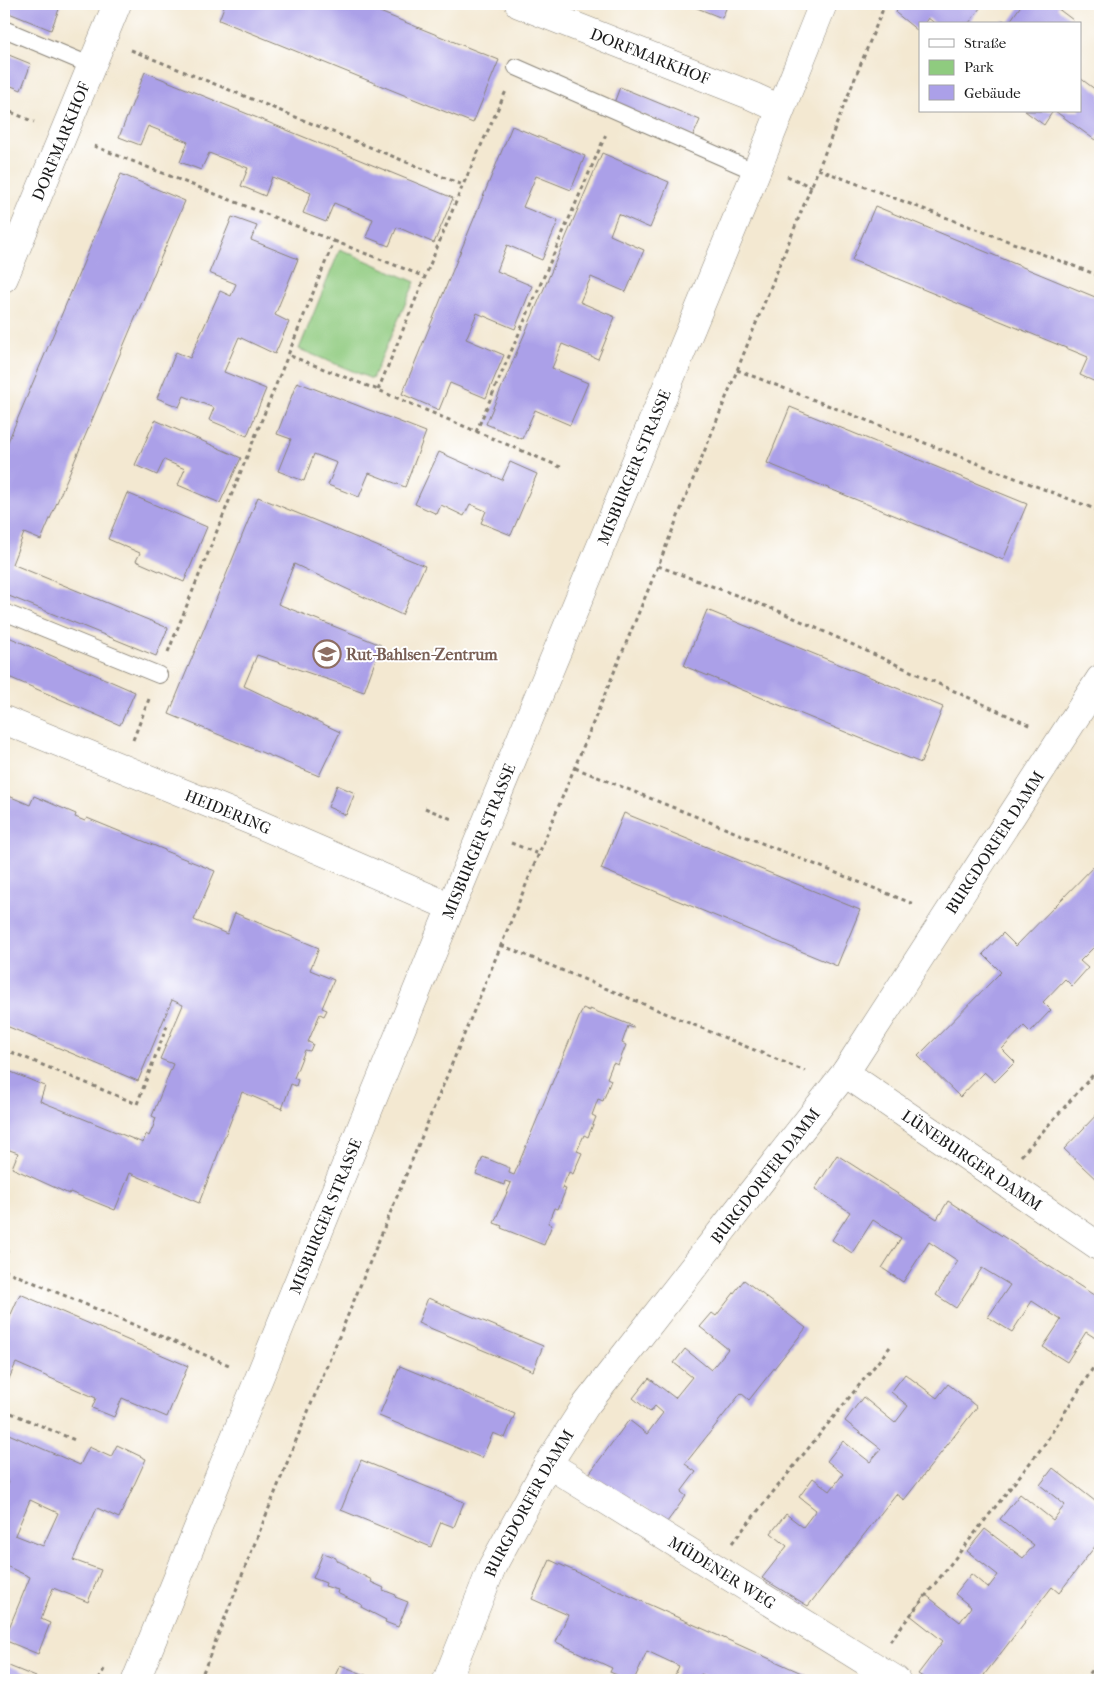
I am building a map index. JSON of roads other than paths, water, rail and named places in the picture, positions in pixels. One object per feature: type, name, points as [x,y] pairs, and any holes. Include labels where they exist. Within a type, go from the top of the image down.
[{"type":"street","name":"DORFMARKHOF","points":[[4,278],[117,4]]},
{"type":"street","name":"DORFMARKHOF","points":[[519,4],[752,96],[780,109]]},
{"type":"street","name":"MISBURGER STRASSE","points":[[136,1680],[451,907],[756,172],[823,4]]},
{"type":"street","name":"BURGDORFER DAMM","points":[[447,1680],[492,1567],[548,1464],[586,1406],[845,1072],[1062,740],[1096,693]]},
{"type":"street","name":"HEIDERING","points":[[4,720],[252,821],[451,907]]},
{"type":"street","name":"LÜNEBURGER DAMM","points":[[845,1072],[1100,1247]]},
{"type":"street","name":"MÜDENER WEG","points":[[548,1464],[896,1680]]},
{"type":"lane","points":[[4,29],[92,66]]},
{"type":"lane","points":[[516,67],[756,172]]},
{"type":"lane","points":[[4,612],[159,675]]},
{"type":"place","name":"Rut-Bahlsen-Zentrum","points":[[327,654]]}]
